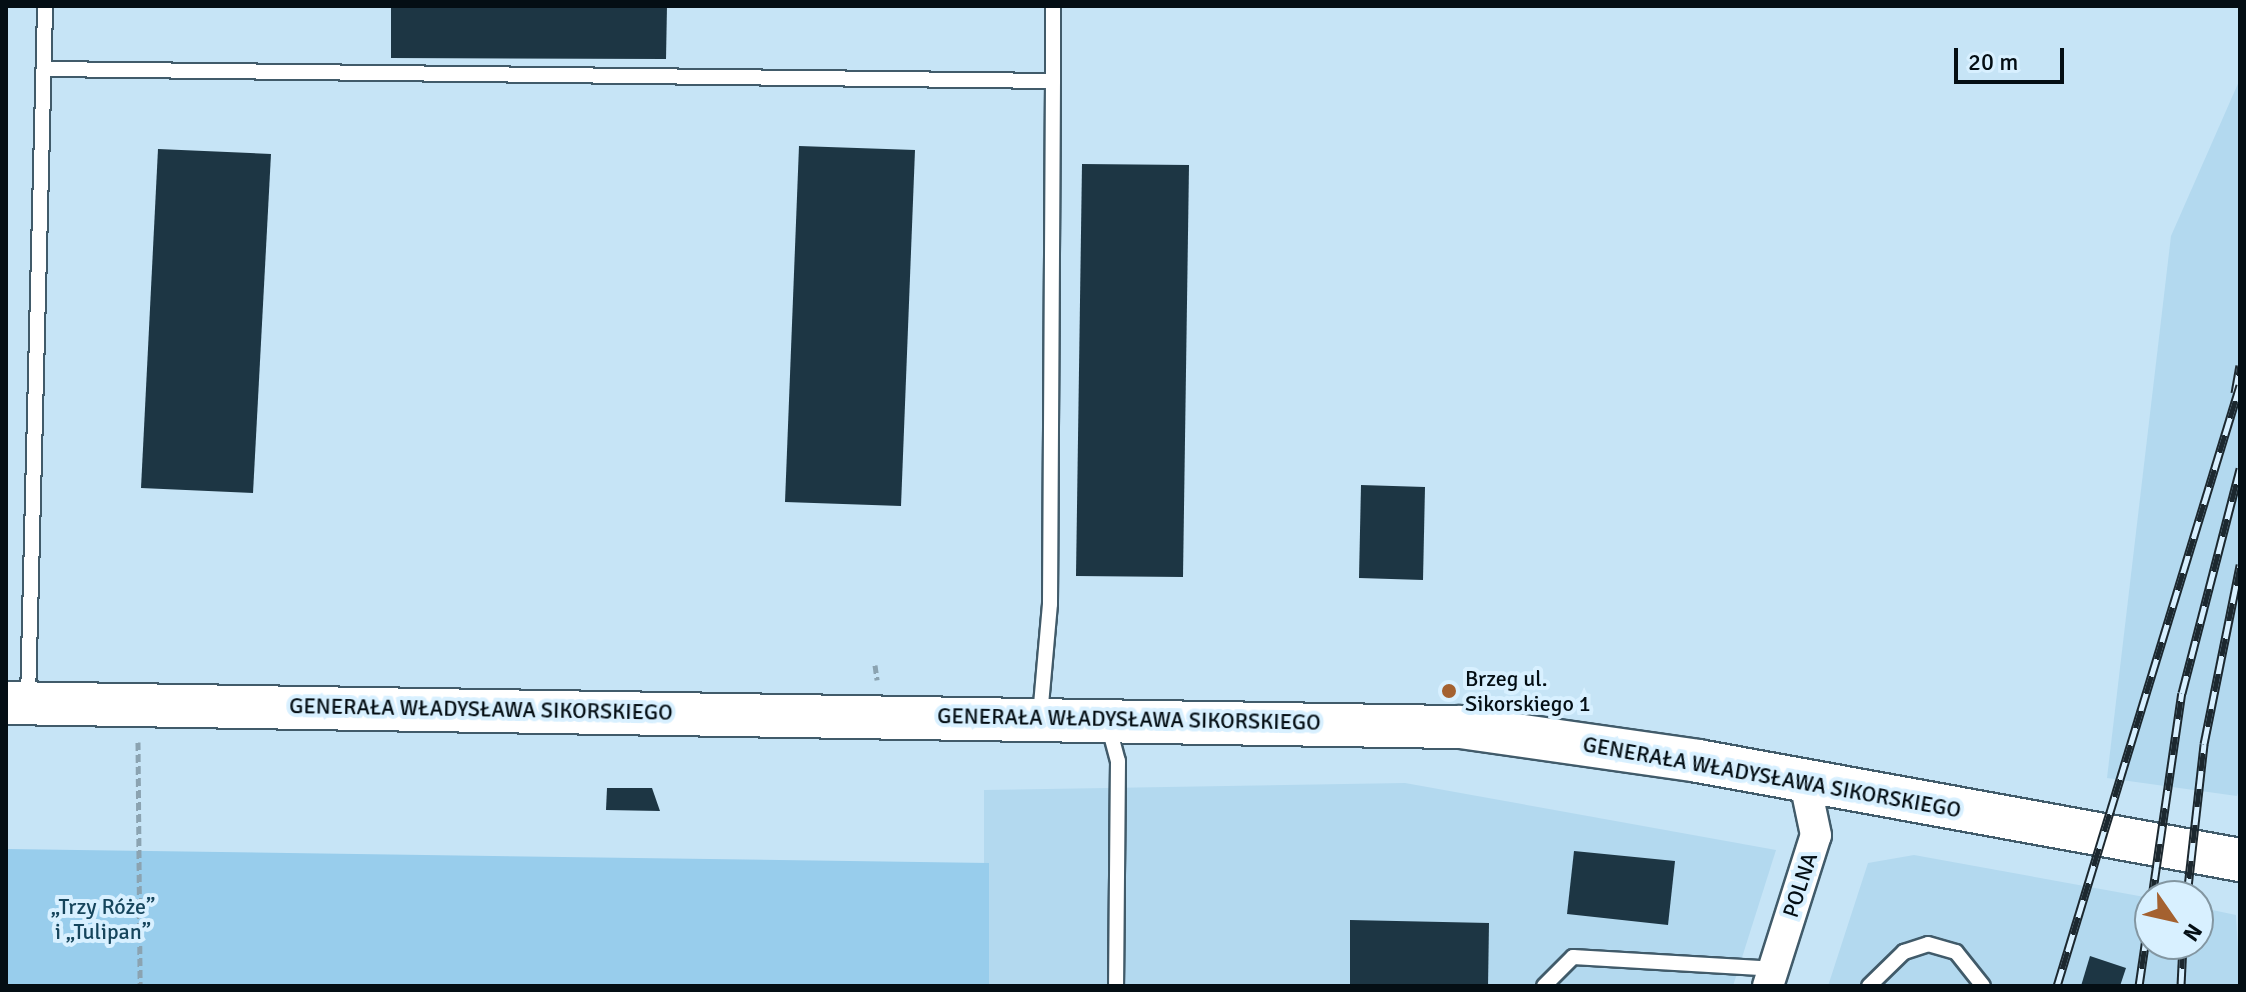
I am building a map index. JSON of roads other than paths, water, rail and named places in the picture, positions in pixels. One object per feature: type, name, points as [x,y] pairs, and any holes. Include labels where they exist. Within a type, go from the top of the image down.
[{"type":"main road","name":"GENERAŁA WŁADYSŁAWA SIKORSKIEGO","points":[[17,703],[1106,717],[1460,727],[1805,783],[2240,860]]},
{"type":"street","name":"POLNA","points":[[1770,978],[1816,835],[1805,783]]},
{"type":"lane","points":[[17,703],[45,6]]},
{"type":"lane","points":[[1040,716],[1050,604],[1053,6]]},
{"type":"lane","points":[[44,69],[1053,81]]},
{"type":"lane","points":[[1106,717],[1118,761],[1116,986]]},
{"type":"lane","points":[[1869,986],[1904,952],[1928,944],[1956,952],[1983,986]]},
{"type":"lane","points":[[1544,986],[1573,957],[1770,978]]},
{"type":"railway","points":[[2235,393],[2240,365]]},
{"type":"railway","points":[[2057,986],[2240,385]]},
{"type":"railway","points":[[2139,986],[2182,693],[2240,468]]},
{"type":"railway","points":[[2189,880],[2204,744],[2240,565]]},
{"type":"railway","points":[[2181,986],[2182,960]]},
{"type":"place","name":"Brzeg ul. Sikorskiego 1","points":[[1449,691]]},
{"type":"park label","name":"„Trzy Róże” i „Tulipan”","points":[[103,918]]}]
